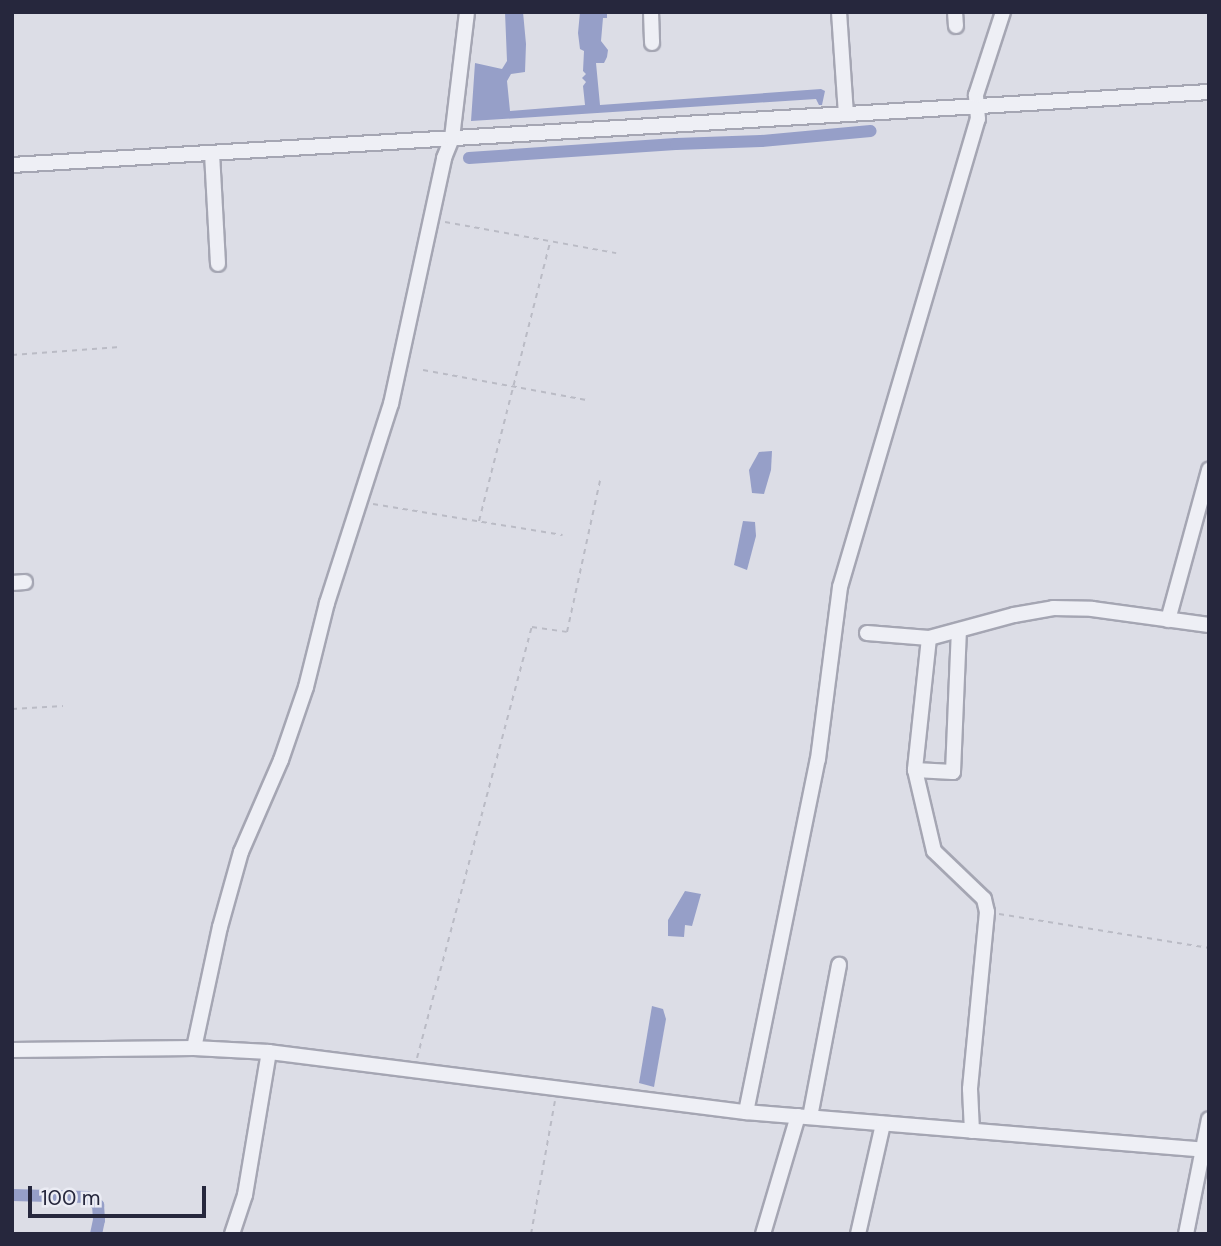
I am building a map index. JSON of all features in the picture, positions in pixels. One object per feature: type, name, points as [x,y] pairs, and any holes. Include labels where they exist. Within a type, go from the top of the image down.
[{"type":"street","points":[[194,1048],[220,927],[241,852],[281,760],[306,687],[327,603],[391,404],[431,220],[452,138],[467,12]]},
{"type":"street","points":[[650,12],[652,43]]},
{"type":"street","points":[[839,12],[846,114]]},
{"type":"street","points":[[746,1112],[818,759],[840,587],[978,119],[976,95],[1003,12]]},
{"type":"street","points":[[12,165],[1209,92]]},
{"type":"street","points":[[212,153],[218,264]]},
{"type":"street","points":[[1168,620],[1209,470]]},
{"type":"street","points":[[867,633],[929,638],[1014,615],[1053,608],[1092,609],[1209,625]]},
{"type":"street","points":[[915,771],[953,772],[959,631]]},
{"type":"street","points":[[929,638],[915,771],[934,851],[984,899],[987,912],[970,1089],[972,1131]]},
{"type":"street","points":[[763,1234],[804,1117],[839,965]]},
{"type":"street","points":[[12,1050],[194,1048],[269,1052],[746,1112],[1206,1150]]},
{"type":"street","points":[[232,1234],[245,1195],[269,1052]]},
{"type":"street","points":[[1186,1234],[1206,1150],[1209,1119]]},
{"type":"street","points":[[858,1234],[883,1124]]},
{"type":"path","points":[[431,220],[616,253]]},
{"type":"path","points":[[479,521],[550,242]]},
{"type":"path","points":[[12,355],[120,347]]},
{"type":"path","points":[[423,370],[586,400]]},
{"type":"path","points":[[414,1072],[532,627],[567,632],[600,481]]},
{"type":"path","points":[[360,502],[562,535]]},
{"type":"path","points":[[12,709],[63,706]]},
{"type":"path","points":[[987,912],[1209,947]]},
{"type":"path","points":[[531,1234],[558,1089]]},
{"type":"water","points":[[505,12],[523,12],[526,44],[525,72],[511,74],[507,81],[510,111],[585,105],[583,86],[586,82],[582,78],[586,74],[583,71],[584,51],[580,49],[578,33],[580,12],[607,12],[607,18],[603,18],[601,41],[608,50],[607,57],[604,63],[596,63],[600,105],[821,89],[825,91],[822,105],[819,105],[816,99],[471,121],[475,63],[502,69],[507,61]]},
{"type":"water","points":[[772,451],[771,470],[764,494],[752,493],[749,470],[759,452]]},
{"type":"water","points":[[743,521],[755,522],[756,536],[747,570],[734,565]]},
{"type":"water","points":[[685,891],[701,894],[692,926],[685,925],[684,937],[668,936],[668,920]]},
{"type":"water","points":[[652,1006],[663,1009],[666,1019],[654,1087],[639,1083]]},
{"type":"waterway","points":[[469,158],[761,141],[871,131]]},
{"type":"waterway","points":[[12,1195],[87,1197],[98,1205],[96,1234]]}]
